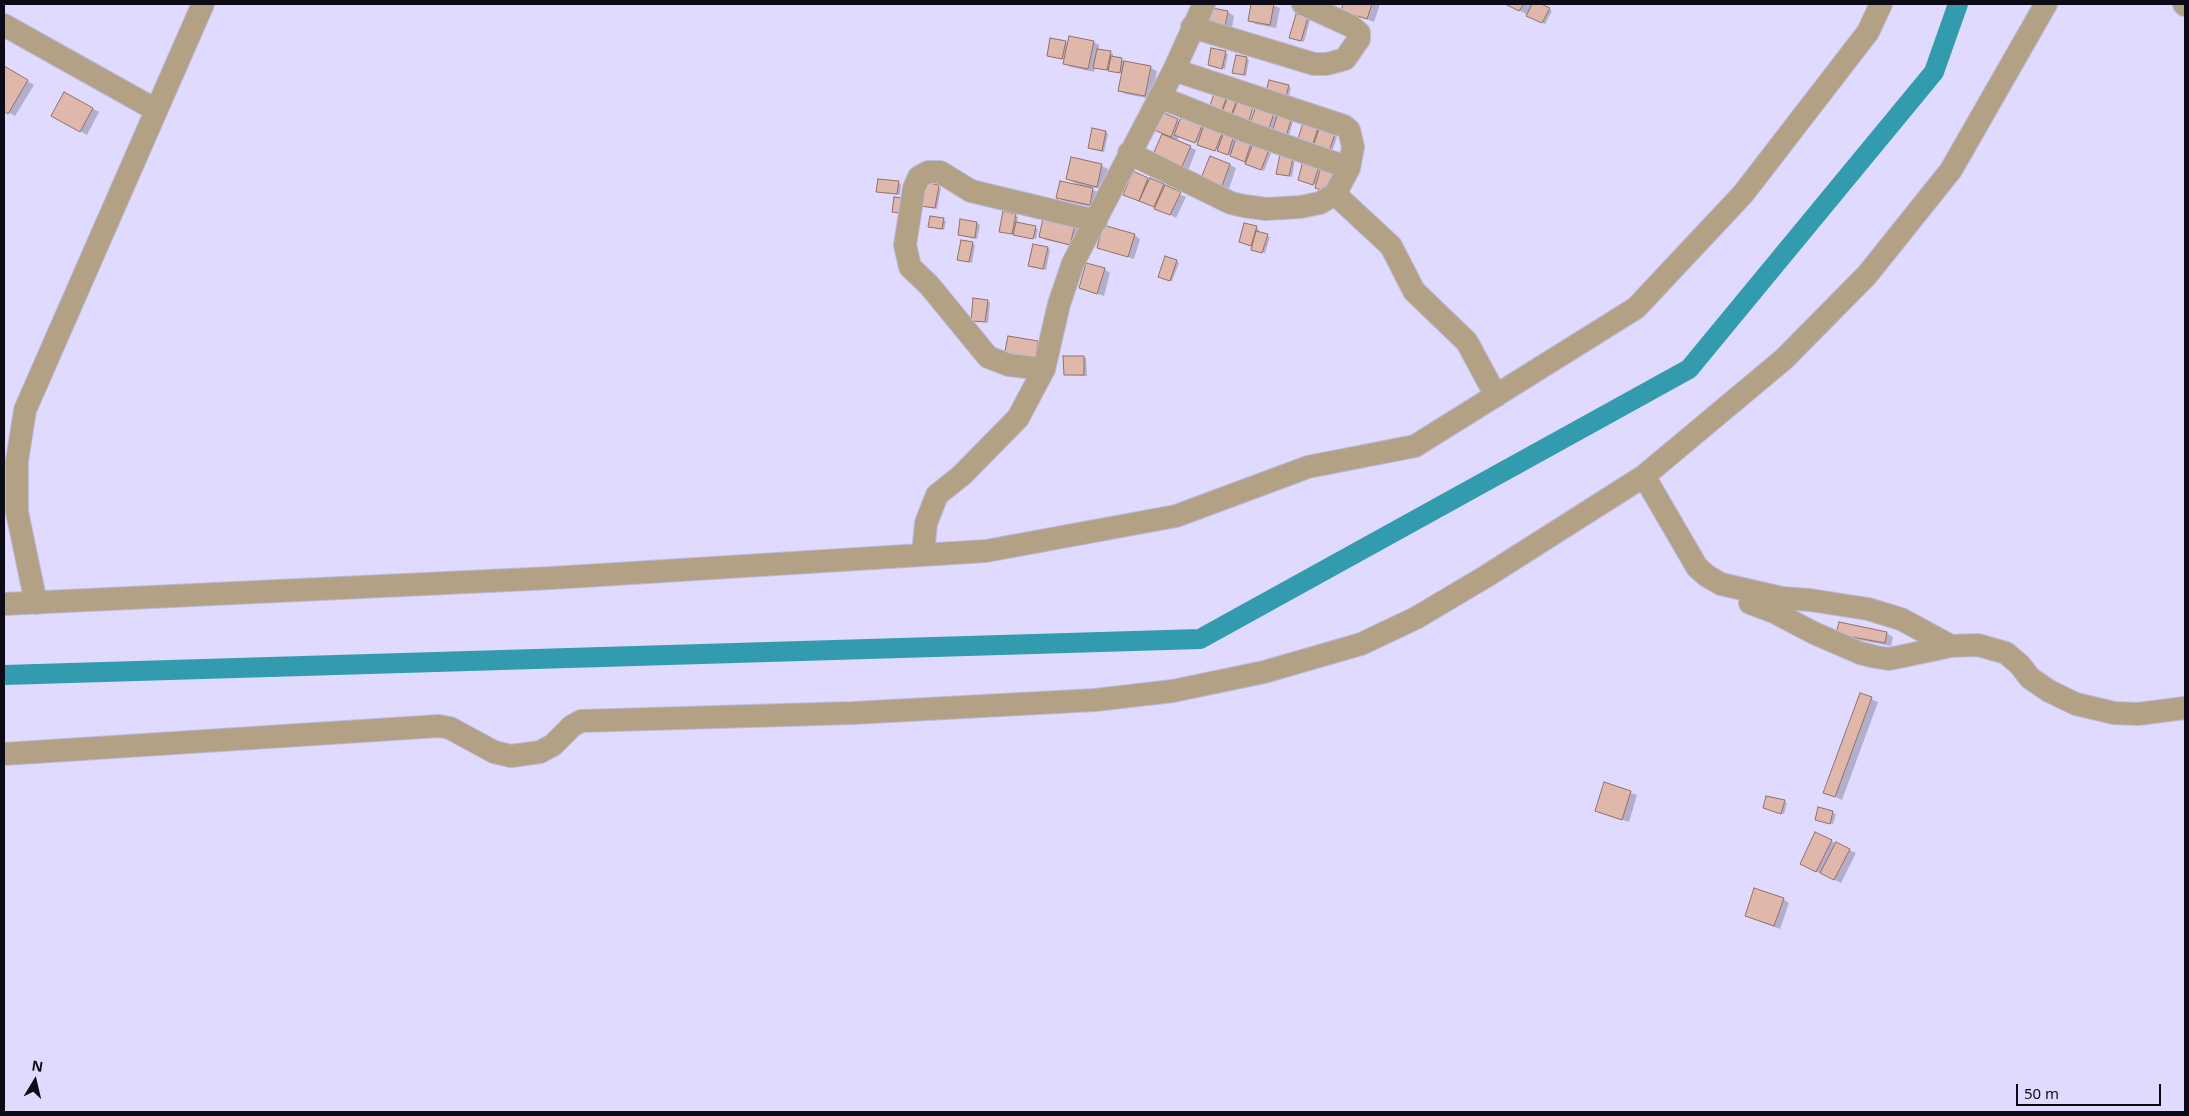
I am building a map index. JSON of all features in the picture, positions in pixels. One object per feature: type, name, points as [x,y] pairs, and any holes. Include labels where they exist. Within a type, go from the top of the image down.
[{"type":"street","points":[[36,603],[17,512],[17,461],[25,410],[203,4]]},
{"type":"street","points":[[923,554],[926,523],[937,495],[962,475],[1018,418],[1044,369],[1064,286],[1073,263],[1174,70],[1204,4]]},
{"type":"street","points":[[1192,27],[1314,64],[1327,64],[1345,58],[1359,39],[1359,33],[1351,26],[1303,4]]},
{"type":"street","points":[[4,604],[552,578],[986,551],[1176,516],[1308,467],[1416,446],[1636,308],[1743,194],[1868,32],[1881,4]]},
{"type":"street","points":[[4,754],[439,726],[450,728],[494,752],[511,756],[540,752],[553,745],[572,726],[581,721],[853,712],[1095,700],[1173,690],[1264,672],[1361,644],[1416,618],[1485,577],[1644,476],[1784,359],[1867,275],[1951,170],[2046,4]]},
{"type":"street","points":[[4,25],[156,110]]},
{"type":"street","points":[[1129,153],[1222,199],[1244,206],[1266,209],[1300,207],[1320,203],[1335,194],[1349,168],[1353,147],[1349,130],[1344,126],[1174,70]]},
{"type":"street","points":[[1159,96],[1250,133],[1349,168]]},
{"type":"street","points":[[1044,369],[1009,365],[988,357],[930,285],[910,267],[905,245],[914,188],[919,177],[928,172],[940,172],[971,191],[1096,221]]},
{"type":"street","points":[[1335,194],[1391,246],[1414,291],[1467,342],[1496,396]]},
{"type":"street","points":[[1644,476],[1697,567],[1735,598],[1774,612],[1814,633],[1868,655],[1889,659],[1951,646],[1978,646],[2006,653],[2020,665],[2030,678],[2076,704],[2114,713],[2138,714],[2185,708]]},
{"type":"street","points":[[1720,584],[1782,598],[1810,600],[1868,609],[1901,619],[1951,646]]},
{"type":"building","points":[[1251,4],[1274,4],[1270,25],[1248,21]]},
{"type":"building","points":[[1343,4],[1372,4],[1367,19],[1341,11]]},
{"type":"building","points":[[1505,4],[1524,4],[1519,11]]},
{"type":"building","points":[[1532,4],[1541,4],[1550,8],[1542,23],[1526,16]]},
{"type":"building","points":[[1207,7],[1228,11],[1224,32],[1204,28]]},
{"type":"building","points":[[1296,14],[1308,17],[1301,41],[1289,38]]},
{"type":"building","points":[[1069,36],[1094,41],[1088,69],[1063,64]]},
{"type":"building","points":[[1050,38],[1066,41],[1062,59],[1047,56]]},
{"type":"building","points":[[1211,48],[1226,51],[1222,69],[1208,65]]},
{"type":"building","points":[[1097,49],[1111,51],[1107,70],[1093,68]]},
{"type":"building","points":[[1236,55],[1247,57],[1244,75],[1232,73]]},
{"type":"building","points":[[1111,56],[1122,58],[1120,73],[1108,71]]},
{"type":"building","points":[[1124,61],[1151,66],[1145,96],[1118,91]]},
{"type":"building","points":[[4,66],[28,80],[8,114],[4,111]]},
{"type":"building","points":[[1269,80],[1289,85],[1286,96],[1266,92]]},
{"type":"building","points":[[1215,91],[1227,96],[1220,116],[1208,111]]},
{"type":"building","points":[[64,92],[93,108],[80,132],[51,116]]},
{"type":"building","points":[[1227,99],[1236,103],[1229,120],[1220,117]]},
{"type":"building","points":[[1238,99],[1254,104],[1247,127],[1230,121]]},
{"type":"building","points":[[1256,107],[1274,113],[1267,134],[1248,128]]},
{"type":"building","points":[[1154,109],[1178,119],[1171,137],[1147,127]]},
{"type":"building","points":[[1277,116],[1291,120],[1285,140],[1271,135]]},
{"type":"building","points":[[1181,117],[1202,126],[1195,143],[1174,135]]},
{"type":"building","points":[[1303,123],[1318,128],[1311,150],[1296,145]]},
{"type":"building","points":[[1204,125],[1223,131],[1215,151],[1197,145]]},
{"type":"building","points":[[1092,128],[1106,131],[1102,151],[1088,148]]},
{"type":"building","points":[[1319,129],[1335,134],[1328,154],[1312,149]]},
{"type":"building","points":[[1224,132],[1234,135],[1228,155],[1217,151]]},
{"type":"building","points":[[1162,134],[1191,146],[1179,173],[1150,161]]},
{"type":"building","points":[[1236,138],[1251,143],[1245,162],[1230,156]]},
{"type":"building","points":[[1253,144],[1269,150],[1261,170],[1245,164]]},
{"type":"building","points":[[1280,154],[1293,158],[1289,176],[1276,174]]},
{"type":"building","points":[[1210,156],[1230,164],[1222,186],[1201,178]]},
{"type":"building","points":[[1071,157],[1102,164],[1097,187],[1066,179]]},
{"type":"building","points":[[1303,161],[1319,166],[1313,185],[1298,180]]},
{"type":"building","points":[[1321,167],[1337,172],[1331,193],[1315,188]]},
{"type":"building","points":[[1133,171],[1148,178],[1139,201],[1123,195]]},
{"type":"building","points":[[1150,178],[1164,184],[1154,207],[1139,201]]},
{"type":"building","points":[[878,179],[899,181],[897,194],[876,192]]},
{"type":"building","points":[[1060,181],[1093,188],[1090,205],[1056,198]]},
{"type":"building","points":[[924,182],[939,185],[935,208],[920,206]]},
{"type":"building","points":[[1165,185],[1181,192],[1170,215],[1154,209]]},
{"type":"building","points":[[894,197],[908,199],[906,214],[892,212]]},
{"type":"building","points":[[1003,211],[1016,214],[1012,234],[999,232]]},
{"type":"building","points":[[930,216],[944,218],[942,229],[928,227]]},
{"type":"building","points":[[1043,218],[1075,225],[1070,245],[1039,237]]},
{"type":"building","points":[[960,219],[977,222],[975,238],[958,235]]},
{"type":"building","points":[[1016,222],[1036,226],[1033,239],[1013,235]]},
{"type":"building","points":[[1244,223],[1257,226],[1251,246],[1239,242]]},
{"type":"building","points":[[1103,225],[1135,234],[1128,257],[1097,248]]},
{"type":"building","points":[[1256,231],[1268,234],[1262,253],[1251,250]]},
{"type":"building","points":[[961,240],[973,242],[969,262],[957,260]]},
{"type":"building","points":[[1033,244],[1048,247],[1043,269],[1028,266]]},
{"type":"building","points":[[1165,256],[1177,260],[1170,281],[1158,277]]},
{"type":"building","points":[[1086,263],[1105,268],[1097,294],[1079,288]]},
{"type":"building","points":[[973,298],[988,300],[985,322],[971,321]]},
{"type":"building","points":[[1008,336],[1038,341],[1035,361],[1004,356]]},
{"type":"building","points":[[1063,356],[1084,356],[1084,375],[1064,375]]},
{"type":"building","points":[[1839,622],[1887,632],[1885,643],[1836,634]]},
{"type":"building","points":[[1860,693],[1872,697],[1835,797],[1823,793]]},
{"type":"building","points":[[1604,782],[1631,791],[1622,820],[1595,811]]},
{"type":"building","points":[[1766,796],[1785,800],[1781,814],[1763,808]]},
{"type":"building","points":[[1818,807],[1833,811],[1830,824],[1815,820]]},
{"type":"building","points":[[1815,832],[1832,840],[1816,872],[1800,864]]},
{"type":"building","points":[[1836,842],[1850,849],[1834,880],[1820,873]]},
{"type":"building","points":[[1754,888],[1784,898],[1774,926],[1745,916]]},
{"type":"waterway","points":[[4,675],[1200,639],[1689,369],[1934,72],[1958,4]]}]
